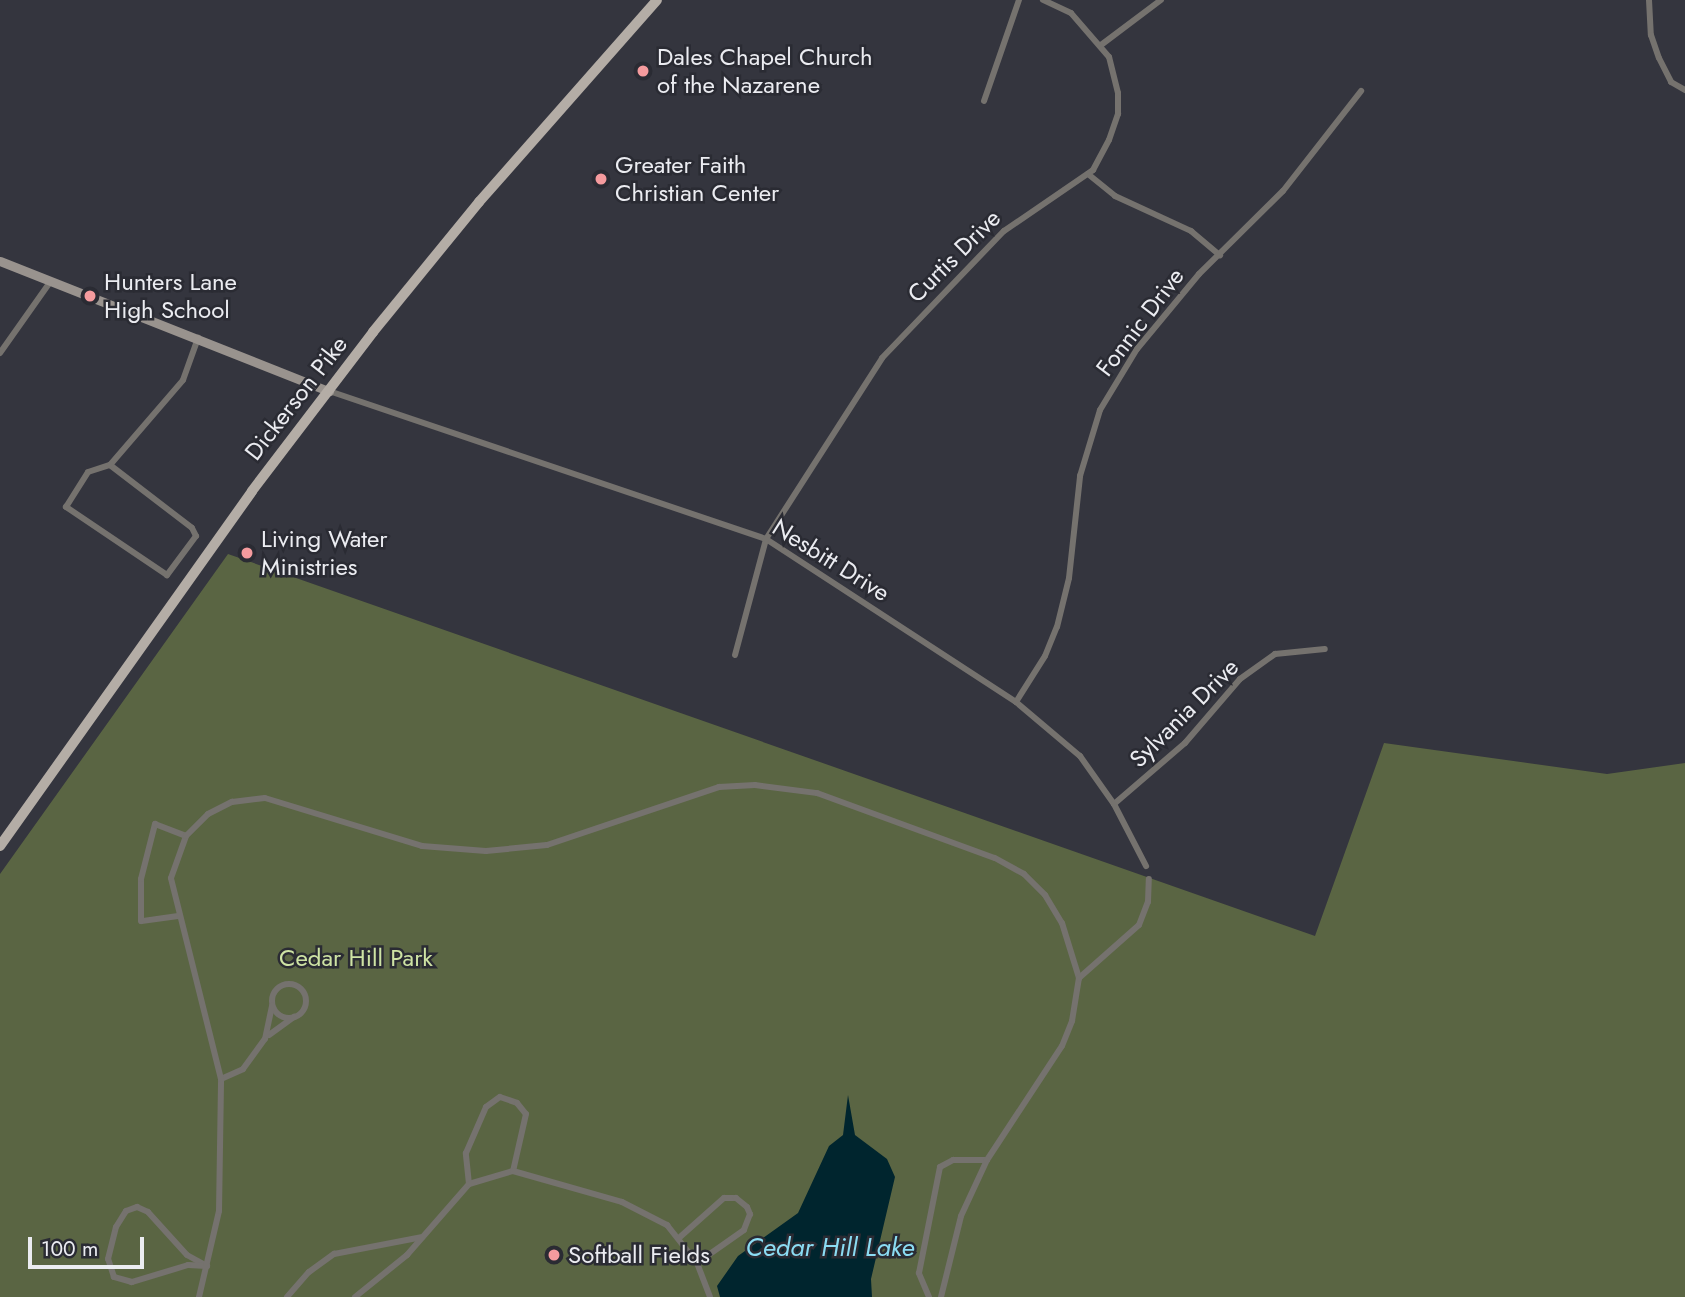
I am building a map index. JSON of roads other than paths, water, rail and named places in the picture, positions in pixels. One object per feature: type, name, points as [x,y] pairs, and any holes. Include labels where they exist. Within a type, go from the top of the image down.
[{"type":"main road","name":"Dickerson Pike","points":[[0,846],[252,491],[328,391],[471,211],[657,0]]},
{"type":"street","points":[[984,101],[1019,0]]},
{"type":"street","name":"Curtis Drive","points":[[735,655],[766,539],[882,358],[1004,231],[1088,174],[1109,140],[1118,114],[1115,74],[1101,46],[1071,13],[1043,0]]},
{"type":"street","points":[[1101,46],[1161,0]]},
{"type":"street","points":[[1649,0],[1651,35],[1659,58],[1671,82],[1685,90]]},
{"type":"street","name":"Fonnic Drive","points":[[1016,702],[1045,656],[1057,627],[1069,578],[1080,476],[1100,410],[1136,349],[1220,255],[1283,191],[1361,91]]},
{"type":"street","points":[[1088,174],[1115,196],[1191,231],[1220,255]]},
{"type":"street","points":[[0,261],[328,391]]},
{"type":"street","points":[[0,353],[50,282]]},
{"type":"street","points":[[110,465],[192,528],[195,536],[167,575],[66,507],[88,472],[110,465],[183,380],[198,338]]},
{"type":"street","name":"Nesbitt Drive","points":[[328,391],[766,539],[1016,702],[1080,756],[1114,804],[1146,866]]},
{"type":"street","name":"Sylvania Drive","points":[[1114,804],[1185,743],[1240,679],[1275,654],[1325,649]]},
{"type":"street","points":[[199,1297],[221,1187],[221,1079],[205,1006],[177,916],[171,878],[186,836],[219,807],[265,798],[422,846],[505,850],[570,838],[719,787],[793,789],[850,802],[1011,866],[1035,883],[1053,907],[1079,978],[1072,1021],[1062,1046],[987,1160],[961,1216],[941,1297]]},
{"type":"street","points":[[177,916],[141,921],[141,879],[155,824],[186,836]]},
{"type":"street","points":[[1079,978],[1139,925],[1148,902],[1149,879]]},
{"type":"street","points":[[221,1079],[243,1069],[265,1039],[296,1016],[305,998],[295,986],[279,987],[272,1002],[265,1039]]},
{"type":"street","points":[[272,1002],[281,1016],[296,1016]]},
{"type":"street","points":[[468,1184],[466,1153],[486,1107],[500,1097],[517,1102],[526,1114],[513,1171]]},
{"type":"street","points":[[929,1297],[919,1273],[940,1167],[953,1160],[987,1160]]},
{"type":"street","points":[[355,1297],[389,1272],[468,1184],[513,1171],[622,1202],[667,1225],[680,1237],[697,1263],[710,1297]]},
{"type":"street","points":[[680,1237],[724,1198],[736,1198],[747,1207],[750,1214],[744,1230],[697,1263]]},
{"type":"street","points":[[137,1207],[148,1212],[187,1255],[207,1266],[188,1265],[132,1282],[114,1277],[108,1259],[116,1227],[126,1211],[137,1207]]},
{"type":"street","points":[[287,1297],[327,1258],[376,1243],[422,1237]]},
{"type":"water","name":"Cedar Hill Lake","points":[[848,1095],[855,1135],[887,1159],[895,1177],[871,1279],[872,1297],[720,1297],[717,1286],[738,1256],[798,1213],[829,1146],[843,1135]]},
{"type":"place","name":"Dales Chapel Church of the Nazarene","points":[[643,71]]},
{"type":"place","name":"Greater Faith Christian Center","points":[[601,179]]},
{"type":"place","name":"Hunters Lane High School","points":[[90,296]]},
{"type":"place","name":"Living Water Ministries","points":[[247,553]]},
{"type":"place","name":"Softball Fields","points":[[554,1255]]},
{"type":"park label","name":"Cedar Hill Park","points":[[356,958]]}]
